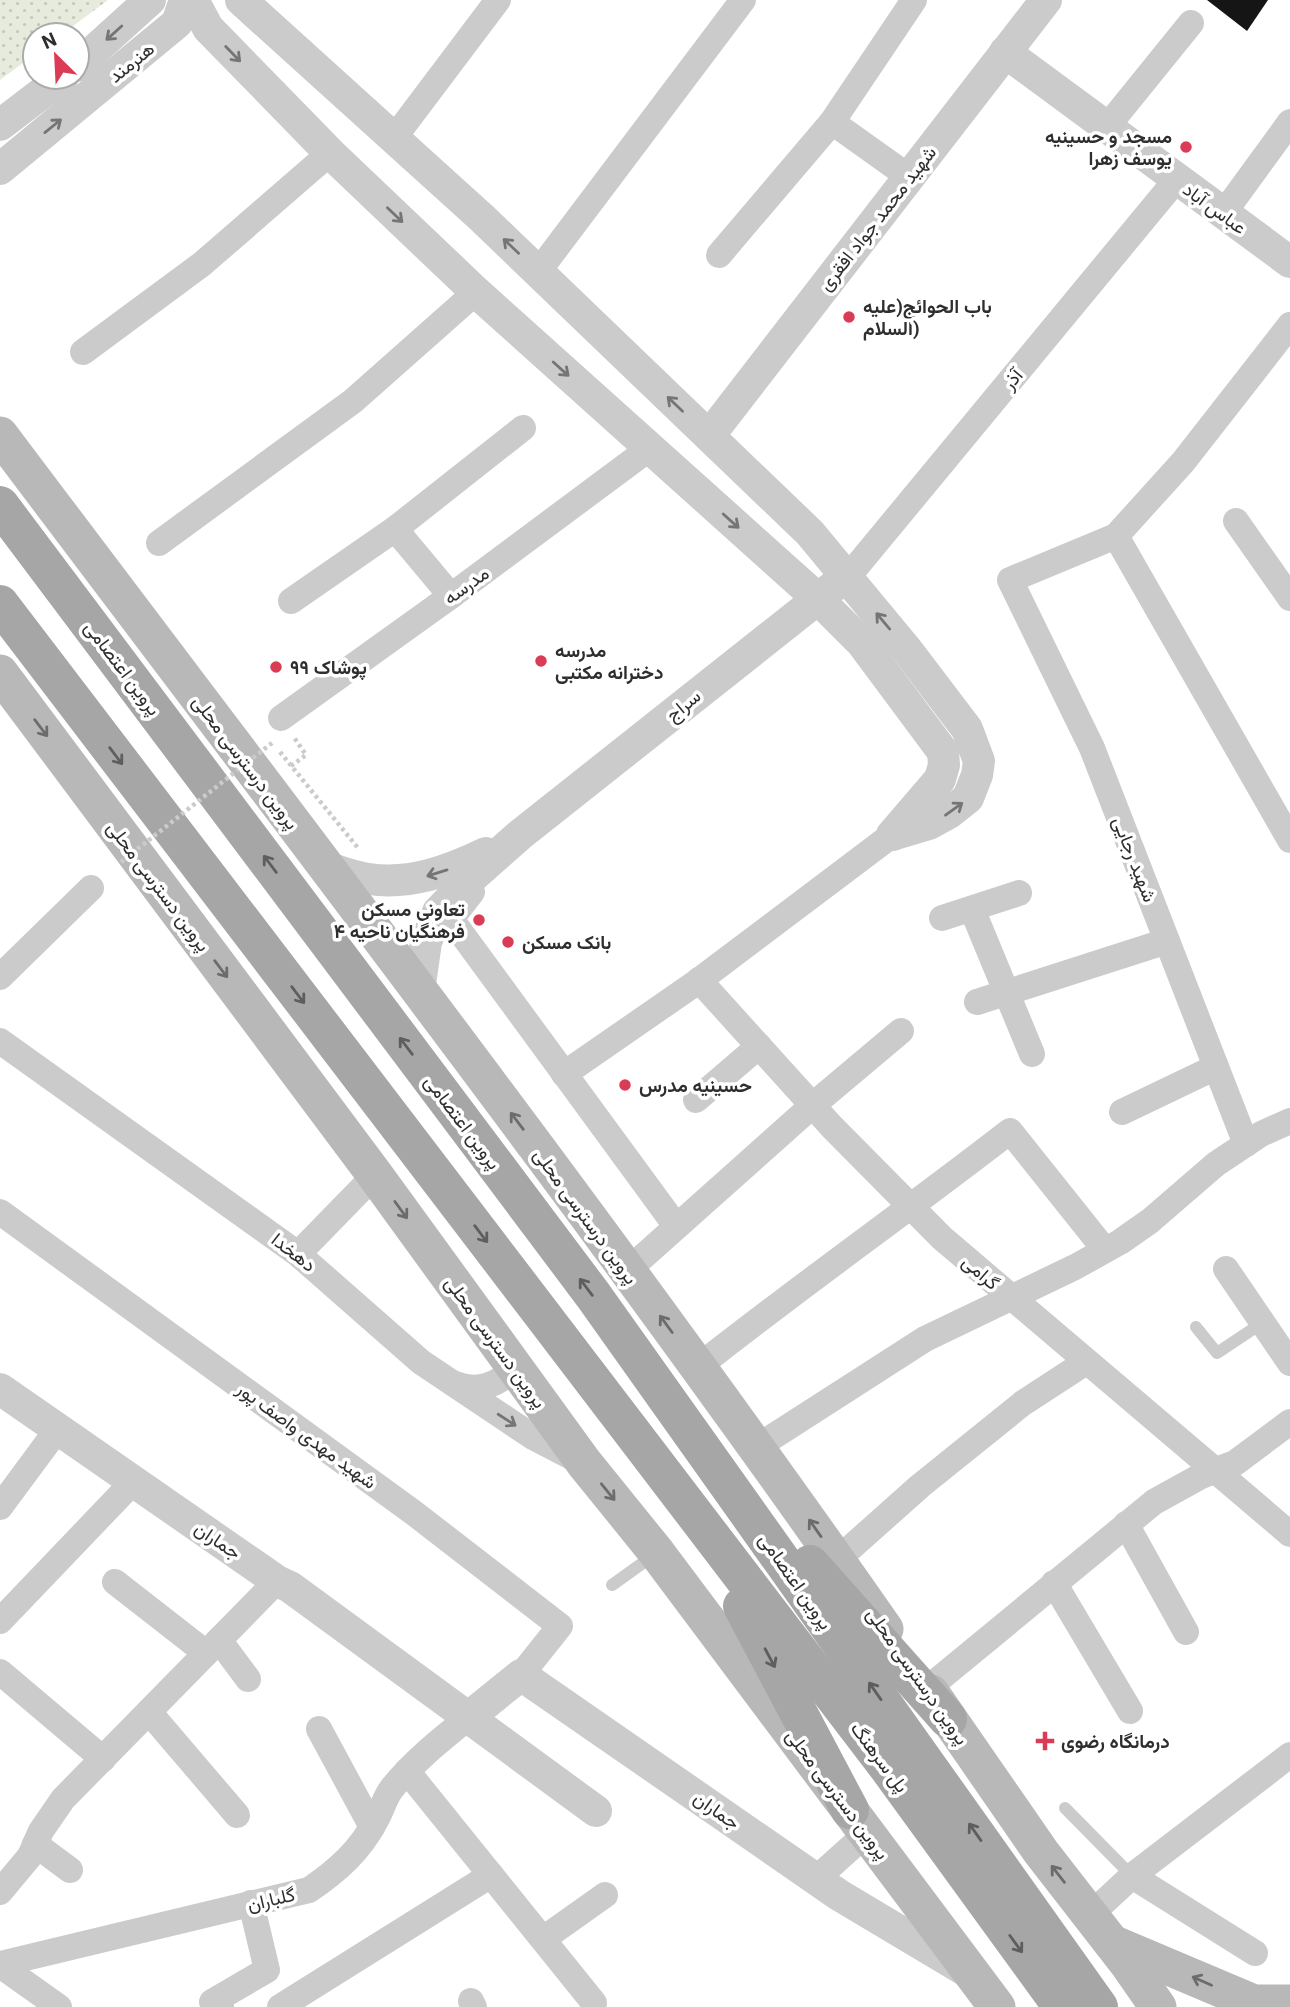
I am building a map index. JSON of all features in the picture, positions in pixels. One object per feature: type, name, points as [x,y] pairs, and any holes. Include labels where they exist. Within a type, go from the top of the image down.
[{"type":"main road","name":"پروین درسترسی محلی","points":[[0,435],[419,991],[757,1447],[1041,1852],[1158,2007]]},
{"type":"main road","name":"پروین اعتصامی","points":[[0,505],[584,1284],[681,1419],[902,1758]]},
{"type":"main road","points":[[0,604],[692,1511],[858,1822]]},
{"type":"main road","name":"پروین دسترسی محلی","points":[[0,673],[375,1175],[585,1464],[657,1553],[997,2007]]},
{"type":"main road","points":[[681,1419],[938,1704]]},
{"type":"main road","name":"پل سرهنگ","points":[[692,1511],[902,1758],[1099,2007]]},
{"type":"main road","name":"پل سرهنگ","points":[[902,1758],[1062,2007]]},
{"type":"main road","points":[[1110,1941],[1254,2003],[1290,2003]]},
{"type":"main road","points":[[1110,1941],[1149,2007]]},
{"type":"street","name":"هنرمند","points":[[91,53],[150,0]]},
{"type":"street","name":"هنرمند","points":[[0,169],[177,23],[185,0]]},
{"type":"street","points":[[193,0],[208,28],[330,153],[476,292],[817,598],[862,643],[943,752],[944,765],[940,779],[892,835],[699,980],[564,1074]]},
{"type":"street","points":[[241,0],[538,272],[810,533],[907,650],[967,729],[979,761],[968,798],[950,813],[929,824],[892,835]]},
{"type":"street","points":[[394,138],[498,0]]},
{"type":"street","points":[[538,272],[743,0]]},
{"type":"street","points":[[719,256],[832,122],[914,0]]},
{"type":"street","name":"شهید محمد جواد افقری","points":[[709,436],[1046,0]]},
{"type":"street","points":[[1106,128],[1191,23]]},
{"type":"street","name":"عباس آباد","points":[[1005,52],[1290,262]]},
{"type":"street","points":[[0,125],[45,91]]},
{"type":"street","points":[[832,122],[909,177]]},
{"type":"street","points":[[1223,214],[1290,122]]},
{"type":"street","points":[[83,352],[202,264],[330,153]]},
{"type":"street","name":"آذر","points":[[847,578],[1176,180]]},
{"type":"street","points":[[159,543],[353,401],[476,292]]},
{"type":"street","points":[[1290,325],[1183,462],[1116,536],[1290,840]]},
{"type":"street","points":[[291,601],[395,529],[523,428]]},
{"type":"street","name":"مدرسه","points":[[277,731],[451,596],[650,448]]},
{"type":"street","points":[[1236,520],[1290,598]]},
{"type":"street","points":[[395,529],[451,596]]},
{"type":"street","name":"شهید رجایی","points":[[1116,536],[1010,580],[1092,748],[1246,1144]]},
{"type":"street","name":"سراج","points":[[419,991],[426,942],[438,912],[488,863],[817,598],[847,578]]},
{"type":"street","name":"سراج","points":[[326,868],[370,879],[418,879],[460,866],[521,834]]},
{"type":"street","points":[[488,863],[476,889],[451,919],[676,1226]]},
{"type":"street","points":[[0,977],[91,888]]},
{"type":"street","points":[[942,918],[1019,893]]},
{"type":"street","points":[[972,909],[1032,1054]]},
{"type":"street","points":[[976,1002],[1167,941]]},
{"type":"street","name":"گرامی","points":[[699,980],[813,1105],[942,1238],[1290,1534]]},
{"type":"street","points":[[627,1271],[813,1105],[901,1031]]},
{"type":"street","name":"دهخدا","points":[[0,1041],[299,1254],[421,1362],[533,1437],[585,1464]]},
{"type":"street","points":[[696,1100],[759,1046]]},
{"type":"street","points":[[1122,1112],[1216,1067]]},
{"type":"street","points":[[757,1447],[925,1339],[1105,1250],[1150,1221],[1216,1164],[1261,1134],[1290,1121]]},
{"type":"street","points":[[698,1367],[789,1295],[1010,1131],[1105,1250]]},
{"type":"street","points":[[299,1254],[375,1175]]},
{"type":"street","name":"شهید مهدی واصف پور","points":[[0,1212],[414,1513],[560,1626],[521,1675]]},
{"type":"street","points":[[1226,1269],[1290,1363]]},
{"type":"street","points":[[837,1560],[920,1486],[1023,1403],[1086,1362]]},
{"type":"street","points":[[450,1382],[467,1388],[485,1388],[502,1381],[515,1368]]},
{"type":"street","name":"جماران","points":[[0,1389],[132,1482],[277,1581],[290,1587],[596,1811]]},
{"type":"street","points":[[938,1704],[1054,1583],[1126,1524],[1154,1502],[1235,1462],[1290,1422]]},
{"type":"street","points":[[0,1507],[57,1430]]},
{"type":"street","points":[[0,1621],[132,1482]]},
{"type":"street","points":[[1126,1524],[1186,1632]]},
{"type":"street","points":[[0,1892],[30,1856],[41,1831],[63,1800],[277,1581]]},
{"type":"street","points":[[115,1582],[213,1646],[248,1679]]},
{"type":"street","points":[[1054,1583],[1130,1711]]},
{"type":"street","points":[[0,1672],[103,1759]]},
{"type":"street","points":[[469,1717],[521,1675]]},
{"type":"street","name":"جماران","points":[[521,1675],[816,1879],[972,1974]]},
{"type":"street","points":[[149,1712],[237,1815]]},
{"type":"street","name":"گلباران","points":[[0,1965],[309,1889],[335,1873],[356,1851],[391,1790],[420,1757],[469,1717]]},
{"type":"street","points":[[319,1729],[372,1827]]},
{"type":"street","points":[[1110,1941],[1132,1876],[1290,1755]]},
{"type":"street","points":[[407,1771],[594,2003]]},
{"type":"street","points":[[816,1879],[858,1822]]},
{"type":"street","points":[[35,1844],[71,1870]]},
{"type":"street","points":[[280,2007],[491,1875]]},
{"type":"street","points":[[1132,1876],[1255,1953]]},
{"type":"street","points":[[543,1939],[605,1895]]},
{"type":"street","points":[[221,2007],[212,2002],[267,1970],[251,1903]]},
{"type":"street","points":[[0,1965],[59,2007]]},
{"type":"lane","points":[[1196,1327],[1217,1353],[1262,1323]]},
{"type":"lane","points":[[612,1585],[657,1553]]},
{"type":"lane","points":[[1065,1808],[1132,1876]]},
{"type":"path","points":[[277,731],[291,766],[383,879]]},
{"type":"path","points":[[277,731],[306,755],[291,766]]},
{"type":"path","points":[[121,862],[277,731]]},
{"type":"shaded area","points":[[0,0],[108,0],[80,21],[21,21],[21,64],[0,80]]},
{"type":"building","points":[[1207,0],[1268,0],[1247,31]]},
{"type":"place","name":"مسجد و حسینیه یوسف زهرا","points":[[1186,147]]},
{"type":"place","name":"باب الحوائج(علیه السلام)","points":[[849,317]]},
{"type":"place","name":"مدرسه دخترانه مکتبی","points":[[541,661]]},
{"type":"place","name":"پوشاک ۹۹","points":[[276,667]]},
{"type":"place","name":"تعاونی مسکن فرهنگیان ناحیه ۴","points":[[479,920]]},
{"type":"place","name":"بانک مسکن","points":[[508,942]]},
{"type":"place","name":"حسینیه مدرس","points":[[625,1085]]},
{"type":"place","name":"درمانگاه رضوی","points":[[1045,1741]]}]
